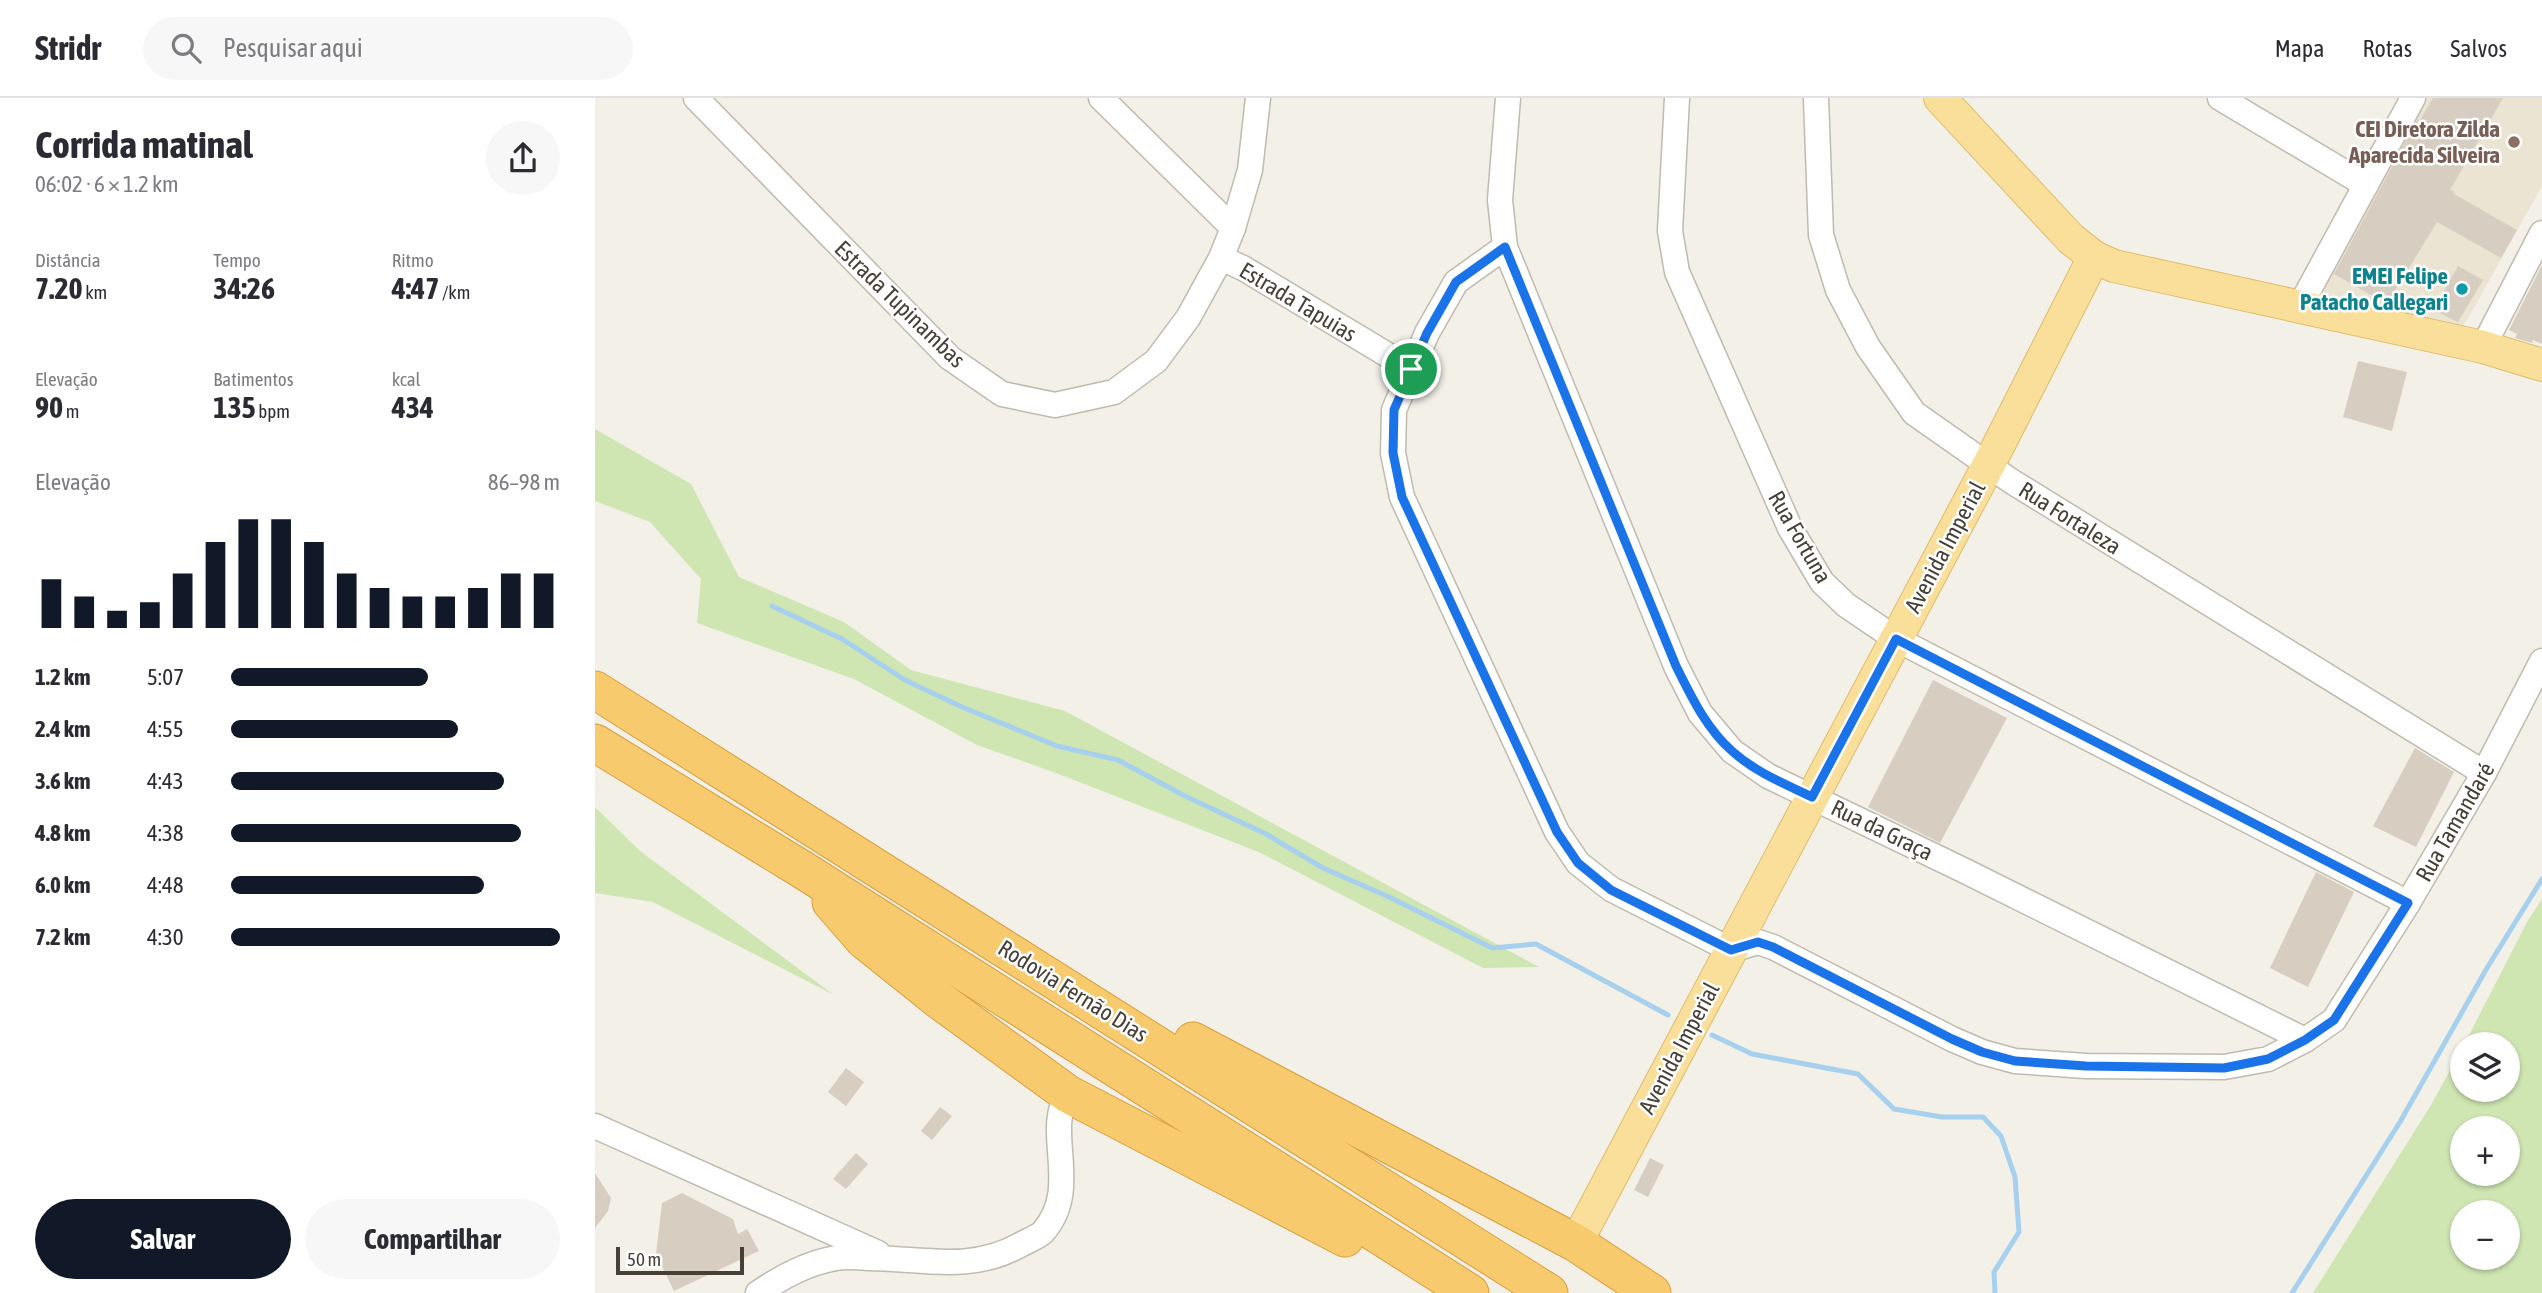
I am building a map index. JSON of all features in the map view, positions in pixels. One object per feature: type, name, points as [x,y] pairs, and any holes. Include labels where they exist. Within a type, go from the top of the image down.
[{"type":"highway","name":"Rodovia Fernão Dias","points":[[595,690],[1549,1293]]},
{"type":"highway","name":"Rodovia Fernão Dias","points":[[595,743],[803,870],[1470,1293]]},
{"type":"highway","points":[[803,870],[864,940],[939,1000],[1068,1094],[1455,1293]]},
{"type":"highway","points":[[1039,969],[1155,1021],[1576,1243],[1652,1293]]},
{"type":"main road","points":[[1940,98],[2071,239],[2094,257],[2114,266],[2483,347],[2542,365]]},
{"type":"main road","name":"Avenida Imperial","points":[[1576,1243],[1989,466],[2094,257]]},
{"type":"street","name":"Estrada Tupinambas","points":[[696,98],[950,358],[1003,394],[1055,405],[1114,392],[1156,361],[1188,318],[1214,266],[1221,258],[1233,228]]},
{"type":"street","points":[[1101,98],[1233,228]]},
{"type":"street","name":"Estrada Tapuias","points":[[1233,228],[1250,170],[1258,98]]},
{"type":"street","name":"Rua da Graça","points":[[1508,98],[1500,200],[1505,247],[1676,666],[1700,713],[1732,751],[1768,776],[2305,1040]]},
{"type":"street","name":"Rua Fortuna","points":[[1677,98],[1670,231],[1677,272],[1790,528],[1822,582],[1846,605],[1896,639],[2408,903]]},
{"type":"street","name":"Rua Fortaleza","points":[[1816,98],[1821,235],[1838,290],[1868,348],[1914,413],[1989,466],[2168,580],[2484,773]]},
{"type":"street","points":[[2220,98],[2366,185]]},
{"type":"street","points":[[2300,306],[2413,98]]},
{"type":"street","points":[[2483,347],[2542,233]]},
{"type":"street","points":[[1505,247],[1456,282],[1427,333],[1394,410],[1393,453],[1402,497],[1557,832],[1578,863],[1611,890],[1731,950]]},
{"type":"street","name":"Estrada Tapuias","points":[[1221,258],[1243,268],[1411,369]]},
{"type":"street","name":"Rua Tamandaré","points":[[1731,950],[1758,942],[1773,947],[1952,1039],[1982,1052],[2015,1061],[2086,1066],[2224,1068],[2268,1059],[2305,1040],[2334,1020],[2408,903],[2484,773],[2542,661]]},
{"type":"street","points":[[758,1293],[809,1264],[838,1257],[954,1264],[1004,1254],[1042,1233],[1061,1200],[1062,1156],[1059,1124],[1063,1103],[1068,1094]]},
{"type":"street","points":[[595,1126],[888,1258]]},
{"type":"shaded area","points":[[2417,98],[2542,98],[2542,186],[2467,320],[2459,329],[2314,296]]},
{"type":"green space","points":[[595,429],[691,484],[739,577],[844,622],[911,670],[1065,711],[1539,967],[1483,968],[1261,853],[977,745],[854,679],[697,623],[701,579],[650,522],[595,501]]},
{"type":"green space","points":[[595,807],[640,851],[834,995],[653,902],[595,893]]},
{"type":"green space","points":[[2542,899],[2542,1293],[2313,1293],[2450,1071],[2450,1102],[2520,1102],[2520,1032],[2471,1032],[2527,922]]},
{"type":"building","points":[[2433,98],[2503,98],[2450,190],[2517,230],[2501,258],[2437,222],[2387,304],[2334,274],[2418,119],[2420,120]]},
{"type":"building","points":[[2542,265],[2542,344],[2515,338],[2517,334],[2509,330]]},
{"type":"building","name":"EMEI Felipe Patacho Callegari","points":[[2458,266],[2483,280],[2458,322],[2433,310]]},
{"type":"building","points":[[2358,361],[2407,372],[2392,431],[2343,417]]},
{"type":"building","points":[[1933,680],[2007,718],[1940,843],[1868,807]]},
{"type":"building","points":[[2415,748],[2454,772],[2416,847],[2373,826]]},
{"type":"building","points":[[2316,872],[2354,892],[2308,987],[2270,968]]},
{"type":"building","points":[[846,1068],[864,1082],[846,1106],[828,1092]]},
{"type":"building","points":[[940,1107],[952,1116],[932,1140],[921,1131]]},
{"type":"building","points":[[856,1153],[868,1164],[846,1189],[833,1179]]},
{"type":"building","points":[[1650,1158],[1664,1165],[1648,1197],[1634,1190]]},
{"type":"building","points":[[595,1173],[611,1198],[608,1211],[595,1228]]},
{"type":"building","points":[[682,1193],[733,1219],[738,1234],[747,1229],[759,1251],[674,1291],[656,1254],[662,1203]]},
{"type":"waterway","points":[[772,606],[842,639],[905,680],[962,707],[1057,746],[1118,760],[1185,796],[1266,834],[1323,868],[1492,948],[1536,944],[1668,1015]]},
{"type":"waterway","points":[[2292,1293],[2400,1122],[2487,968],[2542,879]]},
{"type":"waterway","points":[[1712,1035],[1752,1054],[1858,1074],[1894,1109],[1942,1117],[1983,1117],[2001,1136],[2015,1177],[2019,1232],[1994,1272],[1995,1293]]},
{"type":"place","name":"CEI Diretora Zilda Aparecida Silveira","points":[[2514,142]]},
{"type":"place","name":"EMEI Felipe Patacho Callegari","points":[[2462,289]]},
{"type":"route","points":[[1505,247],[1676,666],[1700,713],[1732,751],[1768,776],[1812,797],[1896,639],[2408,903],[2334,1020],[2305,1040],[2268,1059],[2224,1068],[2086,1066],[2015,1061],[1982,1052],[1773,947],[1758,942],[1731,950],[1611,890],[1578,863],[1557,832],[1402,497],[1393,453],[1394,410],[1411,369],[1427,333],[1456,282],[1505,247]]}]
